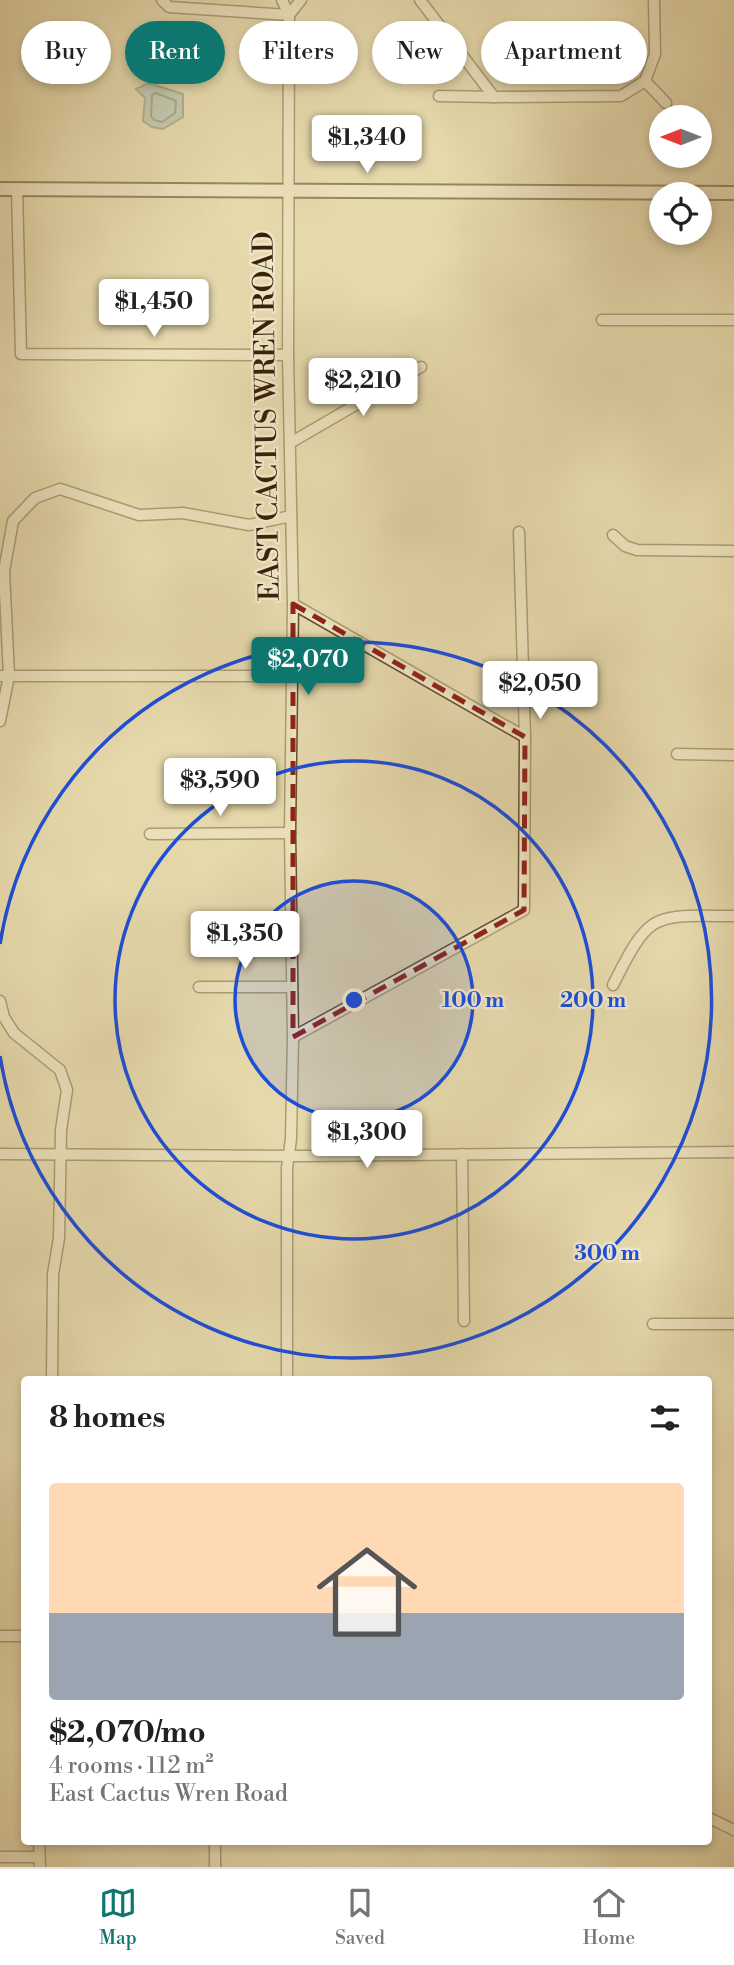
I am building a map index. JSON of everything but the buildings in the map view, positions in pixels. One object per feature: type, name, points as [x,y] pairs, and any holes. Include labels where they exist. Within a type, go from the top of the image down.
[{"type":"street","points":[[162,0],[169,7],[289,15],[301,0]]},
{"type":"street","name":"EAST CACTUS WREN ROAD","points":[[282,0],[289,15],[288,355],[293,604],[290,833],[293,1037],[287,1376]]},
{"type":"street","points":[[420,0],[494,97]]},
{"type":"street","points":[[647,76],[655,54],[654,0]]},
{"type":"street","points":[[647,83],[666,103]]},
{"type":"street","points":[[439,96],[621,96],[640,84]]},
{"type":"street","points":[[0,189],[734,192]]},
{"type":"street","points":[[17,189],[21,354],[288,355]]},
{"type":"street","points":[[602,320],[734,320]]},
{"type":"street","points":[[290,443],[421,367]]},
{"type":"street","points":[[0,721],[4,676],[4,571],[13,521],[34,498],[60,489],[139,514],[183,513],[249,525],[291,516]]},
{"type":"street","points":[[293,1037],[524,910],[525,737],[519,532]]},
{"type":"street","points":[[613,534],[625,546],[637,550],[734,551]]},
{"type":"street","points":[[293,604],[525,737]]},
{"type":"street","points":[[4,676],[293,676]]},
{"type":"street","points":[[677,754],[734,755]]},
{"type":"street","points":[[150,834],[290,833]]},
{"type":"street","points":[[614,985],[636,940],[646,928],[666,918],[677,916],[734,916]]},
{"type":"street","points":[[198,987],[292,987]]},
{"type":"street","points":[[0,1001],[4,1017],[14,1033],[52,1062],[65,1079],[67,1101],[61,1130],[60,1238],[53,1274],[52,1376]]},
{"type":"street","points":[[0,1154],[734,1152]]},
{"type":"street","points":[[463,1154],[464,1321]]},
{"type":"street","points":[[653,1324],[734,1324]]},
{"type":"street","points":[[0,1636],[21,1636]]},
{"type":"street","points":[[712,1819],[734,1830]]},
{"type":"street","points":[[215,1845],[215,1867]]},
{"type":"street","points":[[0,1857],[40,1862]]},
{"type":"highlighted area","points":[[293,604],[525,737],[524,910],[293,1037]]},
{"type":"water","points":[[151,84],[183,94],[183,117],[163,129],[152,127],[143,121],[145,98],[136,89]]}]
